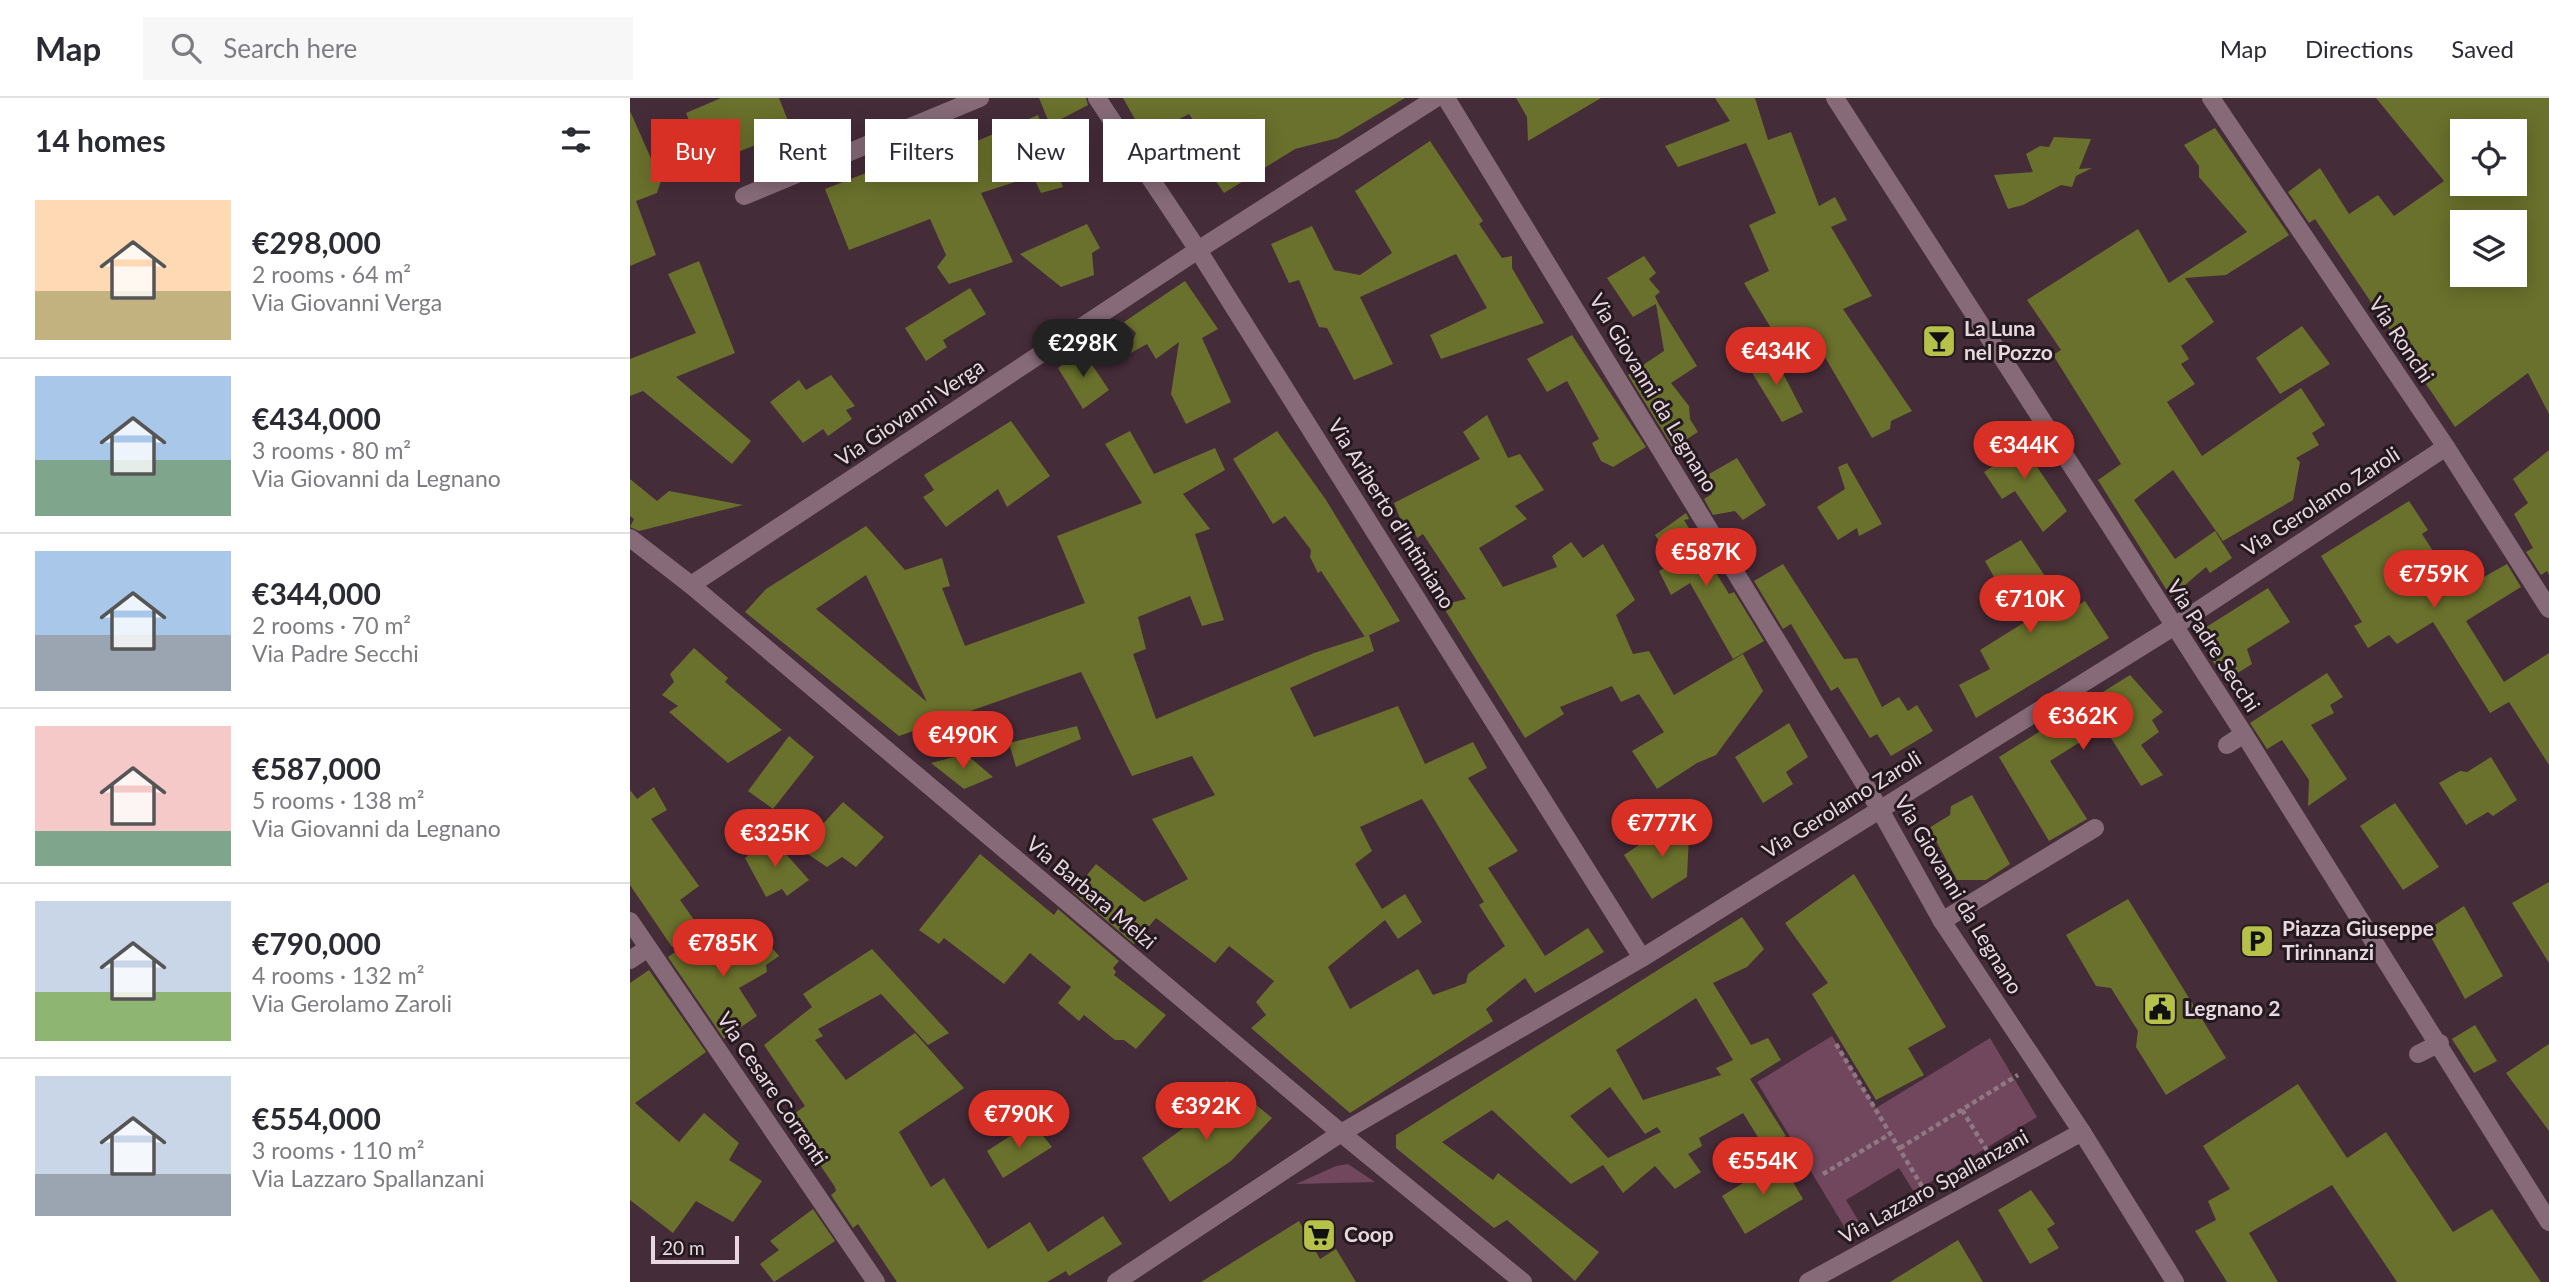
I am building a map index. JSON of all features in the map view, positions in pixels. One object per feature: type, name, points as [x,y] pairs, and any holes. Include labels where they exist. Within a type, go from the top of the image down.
[{"type":"street","points":[[744,196],[980,98]]},
{"type":"street","name":"Via Ariberto d'Intimiano","points":[[1097,98],[1198,250],[1642,958]]},
{"type":"street","name":"Via Giovanni Verga","points":[[691,585],[1198,250],[1436,98]]},
{"type":"street","name":"Via Giovanni da Legnano","points":[[1447,98],[1878,808],[1942,921],[2082,1132],[2175,1282]]},
{"type":"street","name":"Via Padre Secchi","points":[[1835,98],[2244,734],[2440,1043],[2549,1222]]},
{"type":"street","name":"Via Ronchi","points":[[2213,99],[2446,447],[2549,609]]},
{"type":"street","name":"Via Gerolamo Zaroli","points":[[1116,1282],[1342,1133],[1642,958],[1878,808],[2173,627],[2446,447]]},
{"type":"street","name":"Via Barbara Melzi","points":[[630,538],[691,585],[1523,1282]]},
{"type":"street","points":[[2227,745],[2244,734]]},
{"type":"street","points":[[1942,921],[2095,828]]},
{"type":"street","name":"Via Cesare Correnti","points":[[630,921],[876,1282]]},
{"type":"street","points":[[630,960],[648,948]]},
{"type":"street","points":[[2418,1054],[2440,1043]]},
{"type":"street","name":"Via Lazzaro Spallanzani","points":[[1808,1282],[2082,1132]]},
{"type":"path","points":[[1836,1044],[1937,1212]]},
{"type":"path","points":[[1900,1148],[2037,1063]]},
{"type":"path","points":[[1962,1110],[2002,1176]]},
{"type":"path","points":[[1823,1174],[1890,1133]]},
{"type":"shaded area","points":[[1832,1036],[1876,1108],[1990,1038],[2037,1117],[1914,1192],[1899,1168],[1846,1200],[1861,1225],[1848,1233],[1757,1082]]},
{"type":"shaded area","points":[[1348,1164],[1375,1182],[1296,1184],[1336,1166]]},
{"type":"building","points":[[721,98],[779,98],[787,119],[754,119],[754,146],[740,151],[740,119],[688,119],[686,113]]},
{"type":"building","points":[[1039,98],[1086,98],[1088,105],[1061,119],[1048,119]]},
{"type":"building","points":[[1123,98],[1405,98],[1338,138],[1295,149],[1265,168],[1265,119],[1192,119],[1189,114],[1179,119],[1135,119]]},
{"type":"building","points":[[1516,98],[1601,98],[1528,141],[1527,117]]},
{"type":"building","points":[[1715,98],[1755,98],[1768,140],[1791,132],[1819,206],[1835,197],[1847,220],[1831,227],[1872,296],[1843,309],[1912,411],[1891,421],[1890,429],[1872,438],[1811,333],[1781,345],[1744,283],[1769,271],[1749,225],[1776,213],[1746,143],[1678,167],[1665,146],[1730,121]]},
{"type":"building","points":[[2376,98],[2549,98],[2549,414],[2528,373],[2455,427],[2315,219],[2309,223],[2288,192],[2320,168],[2349,214],[2378,195],[2394,216],[2444,181]]},
{"type":"building","points":[[630,111],[651,158],[651,182],[661,182],[657,193],[636,201],[656,255],[630,266]]},
{"type":"building","points":[[2215,128],[2289,235],[2226,275],[2185,278],[2214,322],[2181,346],[2189,359],[2181,364],[2195,384],[2167,402],[2202,456],[2301,388],[2325,425],[2312,433],[2319,445],[2296,458],[2300,462],[2293,500],[2223,541],[2173,470],[2134,500],[2175,559],[2215,531],[2232,558],[2210,573],[2206,567],[2171,597],[2098,480],[2121,464],[2053,355],[2061,350],[2027,300],[2138,229],[2169,283],[2247,232],[2199,177],[2199,166],[2184,145]]},
{"type":"building","points":[[992,135],[992,182],[1015,182],[981,193],[1013,262],[949,284],[937,267],[946,255],[930,219],[849,250],[825,189],[843,182],[851,182],[851,179],[865,173],[865,182],[978,182],[978,141]]},
{"type":"building","points":[[2054,137],[2091,139],[2079,169],[2092,168],[2076,176],[2072,187],[2061,185],[2023,205],[2008,209],[1994,175],[2033,172],[2026,154],[2040,146],[2049,147]]},
{"type":"building","points":[[1430,141],[1483,221],[1479,224],[1502,258],[1512,256],[1512,268],[1544,323],[1441,359],[1430,335],[1487,308],[1456,254],[1360,297],[1393,364],[1354,380],[1327,328],[1319,327],[1299,280],[1289,283],[1271,244],[1312,226],[1334,270],[1360,275],[1392,253],[1355,191]]},
{"type":"building","points":[[1036,182],[1061,182],[1063,187],[1041,193]]},
{"type":"building","points":[[1216,182],[1242,182],[1224,193]]},
{"type":"building","points":[[1087,224],[1100,248],[1092,253],[1094,275],[1061,287],[1020,254]]},
{"type":"building","points":[[1644,256],[1656,273],[1649,279],[1660,292],[1655,296],[1658,303],[1697,366],[1671,383],[1689,406],[1690,419],[1698,432],[1673,448],[1628,375],[1664,351],[1656,304],[1633,317],[1607,278]]},
{"type":"building","points":[[699,261],[735,353],[676,377],[751,441],[732,464],[643,391],[630,396],[630,359],[696,333],[668,274]]},
{"type":"building","points":[[1185,281],[1218,329],[1202,338],[1231,402],[1186,424],[1171,394],[1179,342],[1156,359],[1147,344],[1127,355],[1136,333],[1124,322]]},
{"type":"building","points":[[970,288],[986,314],[943,340],[947,347],[926,361],[905,328]]},
{"type":"building","points":[[2302,326],[2330,364],[2280,394],[2256,358]]},
{"type":"building","points":[[1572,335],[1646,447],[1613,467],[1601,461],[1592,443],[1599,439],[1567,381],[1547,392],[1527,359]]},
{"type":"building","points":[[1082,350],[1109,390],[1083,409],[1058,368]]},
{"type":"building","points":[[1772,352],[1803,412],[1782,422],[1748,366]]},
{"type":"building","points":[[831,375],[855,406],[846,410],[852,419],[828,436],[823,429],[803,443],[770,402],[799,380],[806,390]]},
{"type":"building","points":[[1487,415],[1508,458],[1520,454],[1544,490],[1515,506],[1527,519],[1479,548],[1503,587],[1557,567],[1552,556],[1571,542],[1583,558],[1603,544],[1635,600],[1616,615],[1633,654],[1649,651],[1674,695],[1743,654],[1763,691],[1716,755],[1697,763],[1657,789],[1632,751],[1664,732],[1639,694],[1621,702],[1612,686],[1560,707],[1564,714],[1525,738],[1442,605],[1466,599],[1423,534],[1417,538],[1412,526],[1404,528],[1394,503],[1480,459],[1463,432]]},
{"type":"building","points":[[1011,421],[1050,476],[1007,507],[998,489],[946,527],[923,497],[934,490],[924,475]]},
{"type":"building","points":[[2012,430],[2067,511],[2043,532],[2015,491],[2002,499],[1984,472],[1998,463],[1989,448]]},
{"type":"building","points":[[1130,431],[1154,474],[1215,448],[1225,470],[1183,494],[1210,529],[1195,534],[1224,620],[1202,626],[1190,596],[1138,617],[1146,649],[1133,654],[1156,719],[1314,653],[1369,635],[1374,651],[1290,688],[1314,737],[1398,706],[1425,764],[1473,742],[1487,768],[1468,778],[1518,851],[1488,868],[1545,956],[1588,928],[1604,952],[1535,993],[1525,978],[1486,1009],[1493,1021],[1350,1113],[1251,1028],[1266,1015],[1256,1002],[1274,981],[1229,946],[1215,963],[1156,918],[1134,944],[1073,892],[1096,864],[1144,902],[1188,879],[1152,819],[1215,795],[1192,756],[1132,776],[1081,672],[899,736],[745,612],[766,589],[866,526],[905,570],[942,558],[950,586],[942,588],[965,646],[1085,603],[1057,536],[1142,503],[1105,444]],"holes":[[[866,575],[927,702],[816,609]],[[1422,799],[1484,902],[1479,905],[1505,946],[1468,974],[1466,983],[1433,995],[1418,969],[1350,1009],[1328,967],[1385,920],[1398,939],[1422,922],[1405,894],[1382,909],[1355,864],[1372,851],[1360,827]]]},
{"type":"building","points":[[1277,431],[1326,500],[1400,621],[1365,637],[1321,571],[1318,573],[1310,557],[1311,550],[1285,516],[1273,524],[1233,459]]},
{"type":"building","points":[[2549,450],[2549,575],[2547,571],[2541,575],[2526,552],[2533,548],[2514,514],[2528,503],[2513,479]]},
{"type":"building","points":[[1737,458],[1766,505],[1743,520],[1735,511],[1713,515],[1704,499],[1712,494],[1702,478]]},
{"type":"building","points":[[1847,463],[1882,524],[1859,536],[1857,528],[1838,540],[1817,507],[1845,489],[1838,467]]},
{"type":"building","points":[[630,479],[657,501],[669,491],[743,505],[639,531],[630,527],[634,519],[630,516]]},
{"type":"building","points":[[2409,501],[2428,530],[2422,534],[2459,591],[2507,564],[2521,587],[2466,621],[2504,682],[2549,653],[2549,765],[2509,702],[2490,713],[2433,622],[2397,644],[2389,635],[2368,648],[2354,626],[2362,622],[2321,556]]},
{"type":"building","points":[[1686,513],[1689,519],[1684,520],[1729,594],[1734,592],[1764,641],[1733,659],[1690,583],[1671,595],[1659,571],[1673,563],[1655,535]]},
{"type":"building","points":[[2021,540],[2068,611],[2085,601],[2109,638],[1976,718],[1959,685],[1990,669],[1980,650],[2033,617],[2009,576],[1998,584],[1985,561]]},
{"type":"building","points":[[1783,564],[1844,659],[1857,658],[1882,707],[1899,697],[1908,711],[1917,705],[1933,731],[1891,756],[1877,734],[1870,738],[1838,687],[1831,691],[1791,624],[1783,629],[1754,581]]},
{"type":"building","points":[[2268,588],[2290,622],[2247,649],[2252,664],[2225,681],[2200,640],[2200,631]]},
{"type":"building","points":[[694,648],[728,678],[725,682],[782,730],[728,763],[669,712],[678,706],[662,695],[674,682],[670,674]]},
{"type":"building","points":[[2327,673],[2343,697],[2330,705],[2334,713],[2311,725],[2347,779],[2308,806],[2309,780],[2282,740],[2267,749],[2250,723]]},
{"type":"building","points":[[2130,675],[2163,712],[2152,720],[2159,732],[2141,745],[2163,775],[2141,786],[2104,727],[2050,761],[2087,819],[2049,841],[1999,757]]},
{"type":"building","points":[[1789,723],[1808,757],[1786,772],[1793,784],[1763,803],[1735,757]]},
{"type":"building","points":[[1077,726],[1081,739],[1016,767],[1009,743]]},
{"type":"building","points":[[789,736],[814,757],[773,809],[748,791]]},
{"type":"building","points":[[966,754],[993,777],[964,789],[931,763]]},
{"type":"building","points":[[2491,757],[2517,800],[2493,816],[2488,812],[2466,825],[2439,783],[2460,771],[2467,772]]},
{"type":"building","points":[[654,787],[667,810],[651,819],[699,886],[680,900],[702,931],[672,947],[630,885],[630,790],[637,799]]},
{"type":"building","points":[[1972,795],[2010,864],[1986,880],[1957,880],[1929,828],[1950,815],[1951,806]]},
{"type":"building","points":[[843,802],[884,837],[856,867],[842,857],[827,867],[800,849]]},
{"type":"building","points":[[2395,803],[2439,867],[2403,890],[2360,826]]},
{"type":"building","points":[[1679,818],[1689,835],[1687,877],[1652,899],[1624,855]]},
{"type":"building","points":[[771,837],[809,880],[787,896],[782,889],[766,897],[745,858]]},
{"type":"building","points":[[980,854],[1054,915],[1058,909],[1119,961],[1113,968],[1116,972],[1114,975],[1166,1015],[1136,1049],[1124,1040],[1115,1040],[1084,1015],[1079,1021],[1058,1003],[1071,987],[1030,953],[1004,984],[944,938],[939,944],[919,930]]},
{"type":"building","points":[[1854,874],[1946,1027],[1908,1048],[1924,1075],[1876,1100],[1812,994],[1828,983],[1785,923]]},
{"type":"building","points":[[2549,882],[2549,963],[2512,903]]},
{"type":"building","name":"Legnano 2","points":[[2128,899],[2226,1058],[2166,1095],[2136,1047],[2138,1031],[2111,988],[2096,986],[2066,935]]},
{"type":"building","points":[[2464,906],[2503,976],[2465,999],[2427,930]]},
{"type":"building","points":[[1742,917],[1764,949],[1747,967],[1713,983],[1751,1045],[1768,1038],[1781,1060],[1750,1079],[1786,1136],[1764,1147],[1743,1113],[1699,1138],[1702,1146],[1688,1154],[1701,1172],[1675,1189],[1655,1166],[1623,1193],[1603,1165],[1571,1184],[1492,1110],[1442,1142],[1493,1180],[1498,1173],[1599,1252],[1575,1281],[1507,1220],[1494,1228],[1396,1148],[1396,1135]],"holes":[[[1696,998],[1733,1060],[1716,1068],[1721,1075],[1643,1100],[1616,1050]],[[1610,1087],[1645,1134],[1657,1127],[1661,1132],[1608,1158],[1570,1116]]]},
{"type":"building","points":[[767,942],[779,956],[766,965],[767,972],[739,988],[757,1016],[724,1039],[668,957],[685,945]]},
{"type":"building","points":[[872,949],[949,1033],[928,1045],[881,994],[818,1029],[823,1036],[815,1040],[846,1080],[915,1033],[964,1088],[899,1132],[931,1187],[944,1178],[988,1249],[1030,1222],[1048,1252],[1103,1216],[1122,1244],[1069,1276],[1066,1271],[1047,1282],[897,1282],[858,1224],[853,1228],[831,1195],[836,1191],[835,1187],[788,1118],[805,1106],[764,1045],[812,1007],[803,994]]},
{"type":"building","points":[[649,970],[706,1052],[635,1103],[679,1142],[704,1113],[739,1143],[729,1160],[762,1181],[733,1222],[696,1201],[673,1233],[630,1200],[630,983]]},
{"type":"building","points":[[2475,1025],[2497,1061],[2474,1073],[2452,1039]]},
{"type":"building","points":[[2549,1044],[2549,1131],[2506,1073]]},
{"type":"building","points":[[1227,1081],[1272,1118],[1231,1161],[1170,1202],[1142,1158],[1196,1119]]},
{"type":"building","points":[[2298,1084],[2347,1158],[2386,1132],[2453,1232],[2492,1209],[2541,1282],[2397,1282],[2332,1185],[2249,1233],[2278,1282],[2227,1282],[2195,1231],[2216,1220],[2208,1201],[2230,1189],[2203,1146]]},
{"type":"building","points":[[1032,1122],[1052,1147],[1003,1178],[987,1151]]},
{"type":"building","points":[[1780,1160],[1803,1199],[1745,1234],[1722,1196]]},
{"type":"building","points":[[2031,1190],[2055,1224],[2047,1229],[2059,1248],[2030,1264],[1998,1210]]},
{"type":"building","points":[[813,1209],[835,1241],[774,1282],[760,1264],[779,1250],[770,1241]]},
{"type":"building","points":[[1299,1221],[1320,1259],[1336,1249],[1356,1282],[1201,1282]]},
{"type":"building","points":[[1958,1240],[1983,1282],[1890,1282]]},
{"type":"place","name":"La Luna nel Pozzo","points":[[1939,341]]},
{"type":"place","name":"Piazza Giuseppe Tirinnanzi","points":[[2257,941]]},
{"type":"place","name":"Legnano 2","points":[[2160,1009]]},
{"type":"place","name":"Coop","points":[[1319,1235]]}]
